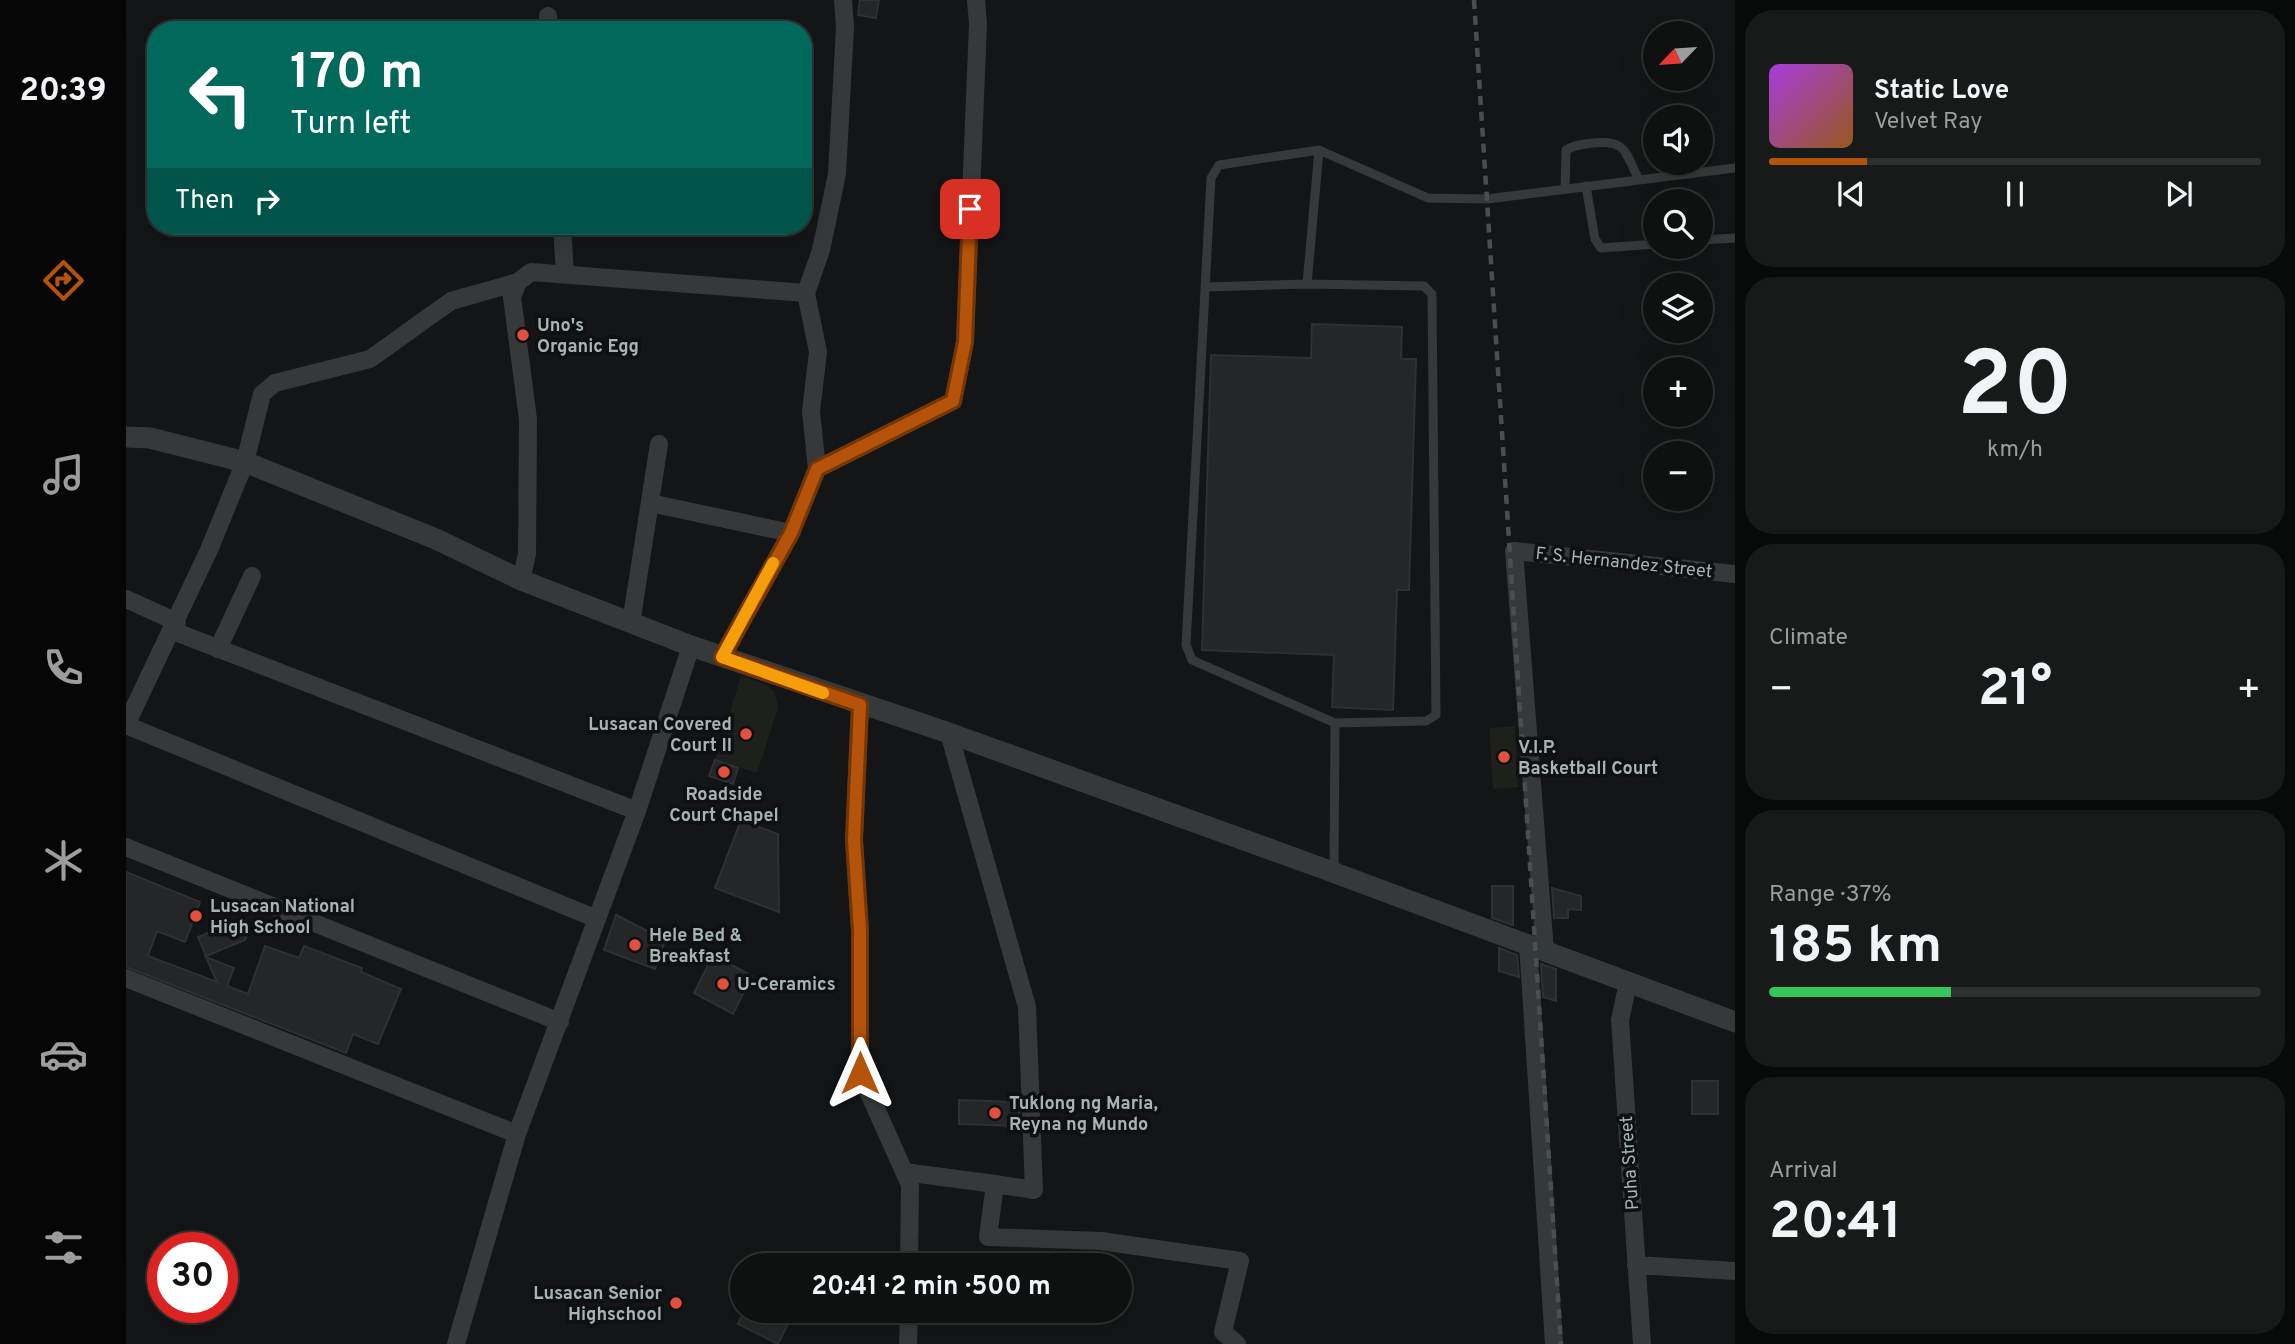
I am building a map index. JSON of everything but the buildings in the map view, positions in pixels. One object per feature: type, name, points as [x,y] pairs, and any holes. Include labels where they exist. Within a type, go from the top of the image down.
[{"type":"street","points":[[722,657],[791,533],[817,469],[811,411],[818,352],[806,293],[821,250],[837,174],[845,27],[843,0]]},
{"type":"street","points":[[817,469],[953,401],[965,342],[978,24],[976,0]]},
{"type":"street","points":[[563,235],[565,274]]},
{"type":"street","points":[[597,919],[126,725],[133,696],[175,627],[245,462],[262,394],[275,383],[370,359],[451,301],[518,282],[531,272],[806,293]]},
{"type":"street","points":[[518,282],[512,297],[528,419],[527,554],[521,580]]},
{"type":"street","points":[[126,437],[150,438],[245,462],[436,539],[521,580],[691,646],[949,733],[1334,872],[1735,1023]]},
{"type":"street","points":[[631,623],[659,444]]},
{"type":"street","points":[[650,503],[791,533]]},
{"type":"street","name":"F. S. Hernandez Street","points":[[1536,948],[1514,551],[1735,574]]},
{"type":"street","points":[[218,649],[251,576]]},
{"type":"street","points":[[126,599],[218,649],[637,811]]},
{"type":"street","points":[[456,1344],[517,1134],[637,811],[691,646]]},
{"type":"street","points":[[860,705],[854,840],[860,931],[860,1073],[910,1185],[909,1253]]},
{"type":"street","points":[[904,1172],[1034,1189],[1027,1007],[949,733]]},
{"type":"street","points":[[126,847],[560,1022]]},
{"type":"street","points":[[1536,948],[1553,1344]]},
{"type":"street","points":[[126,978],[517,1134]]},
{"type":"street","name":"Puha Street","points":[[1628,984],[1620,1020],[1642,1344]]},
{"type":"street","points":[[995,1184],[988,1237],[1101,1241],[1240,1261],[1223,1332],[1237,1344]]},
{"type":"street","points":[[1636,1265],[1735,1271]]},
{"type":"street","points":[[908,1344],[909,1323]]},
{"type":"lane","points":[[1565,189],[1566,150],[1588,143],[1613,140],[1622,145],[1639,180]]},
{"type":"lane","points":[[1307,284],[1319,150]]},
{"type":"lane","points":[[1206,287],[1307,284],[1424,286],[1432,294],[1436,715],[1426,721],[1335,723],[1192,660],[1186,645],[1211,178],[1219,165],[1319,150],[1428,198],[1488,198],[1735,168]]},
{"type":"lane","points":[[1586,186],[1595,239],[1601,248],[1643,245]]},
{"type":"lane","points":[[1713,239],[1735,238]]},
{"type":"lane","points":[[1334,872],[1335,723]]},
{"type":"shaded area","name":"Lusacan Covered Court II","points":[[741,676],[765,684],[775,692],[778,708],[757,773],[715,760]]},
{"type":"shaded area","name":"V.I.P. Basketball Court","points":[[1515,726],[1518,787],[1493,789],[1489,728]]},
{"type":"railway","points":[[1474,0],[1561,1344]]},
{"type":"slow traffic","points":[[773,563],[722,657],[823,693]]},
{"type":"place","name":"Uno's Organic Egg","points":[[523,335]]},
{"type":"place","name":"Lusacan Covered Court II","points":[[746,734]]},
{"type":"place","name":"V.I.P. Basketball Court","points":[[1504,757]]},
{"type":"place","name":"Roadside Court Chapel","points":[[724,772]]},
{"type":"place","name":"Lusacan National High School","points":[[196,916]]},
{"type":"place","name":"Hele Bed & Breakfast","points":[[635,945]]},
{"type":"place","name":"U-Ceramics","points":[[723,984]]},
{"type":"place","name":"Tuklong ng Maria, Reyna ng Mundo","points":[[995,1113]]},
{"type":"place","name":"Lusacan Senior Highschool","points":[[676,1303]]},
{"type":"route","points":[[860,1073],[860,931],[854,840],[860,705],[722,657],[791,533],[817,469],[953,401],[965,342],[970,209]]}]
